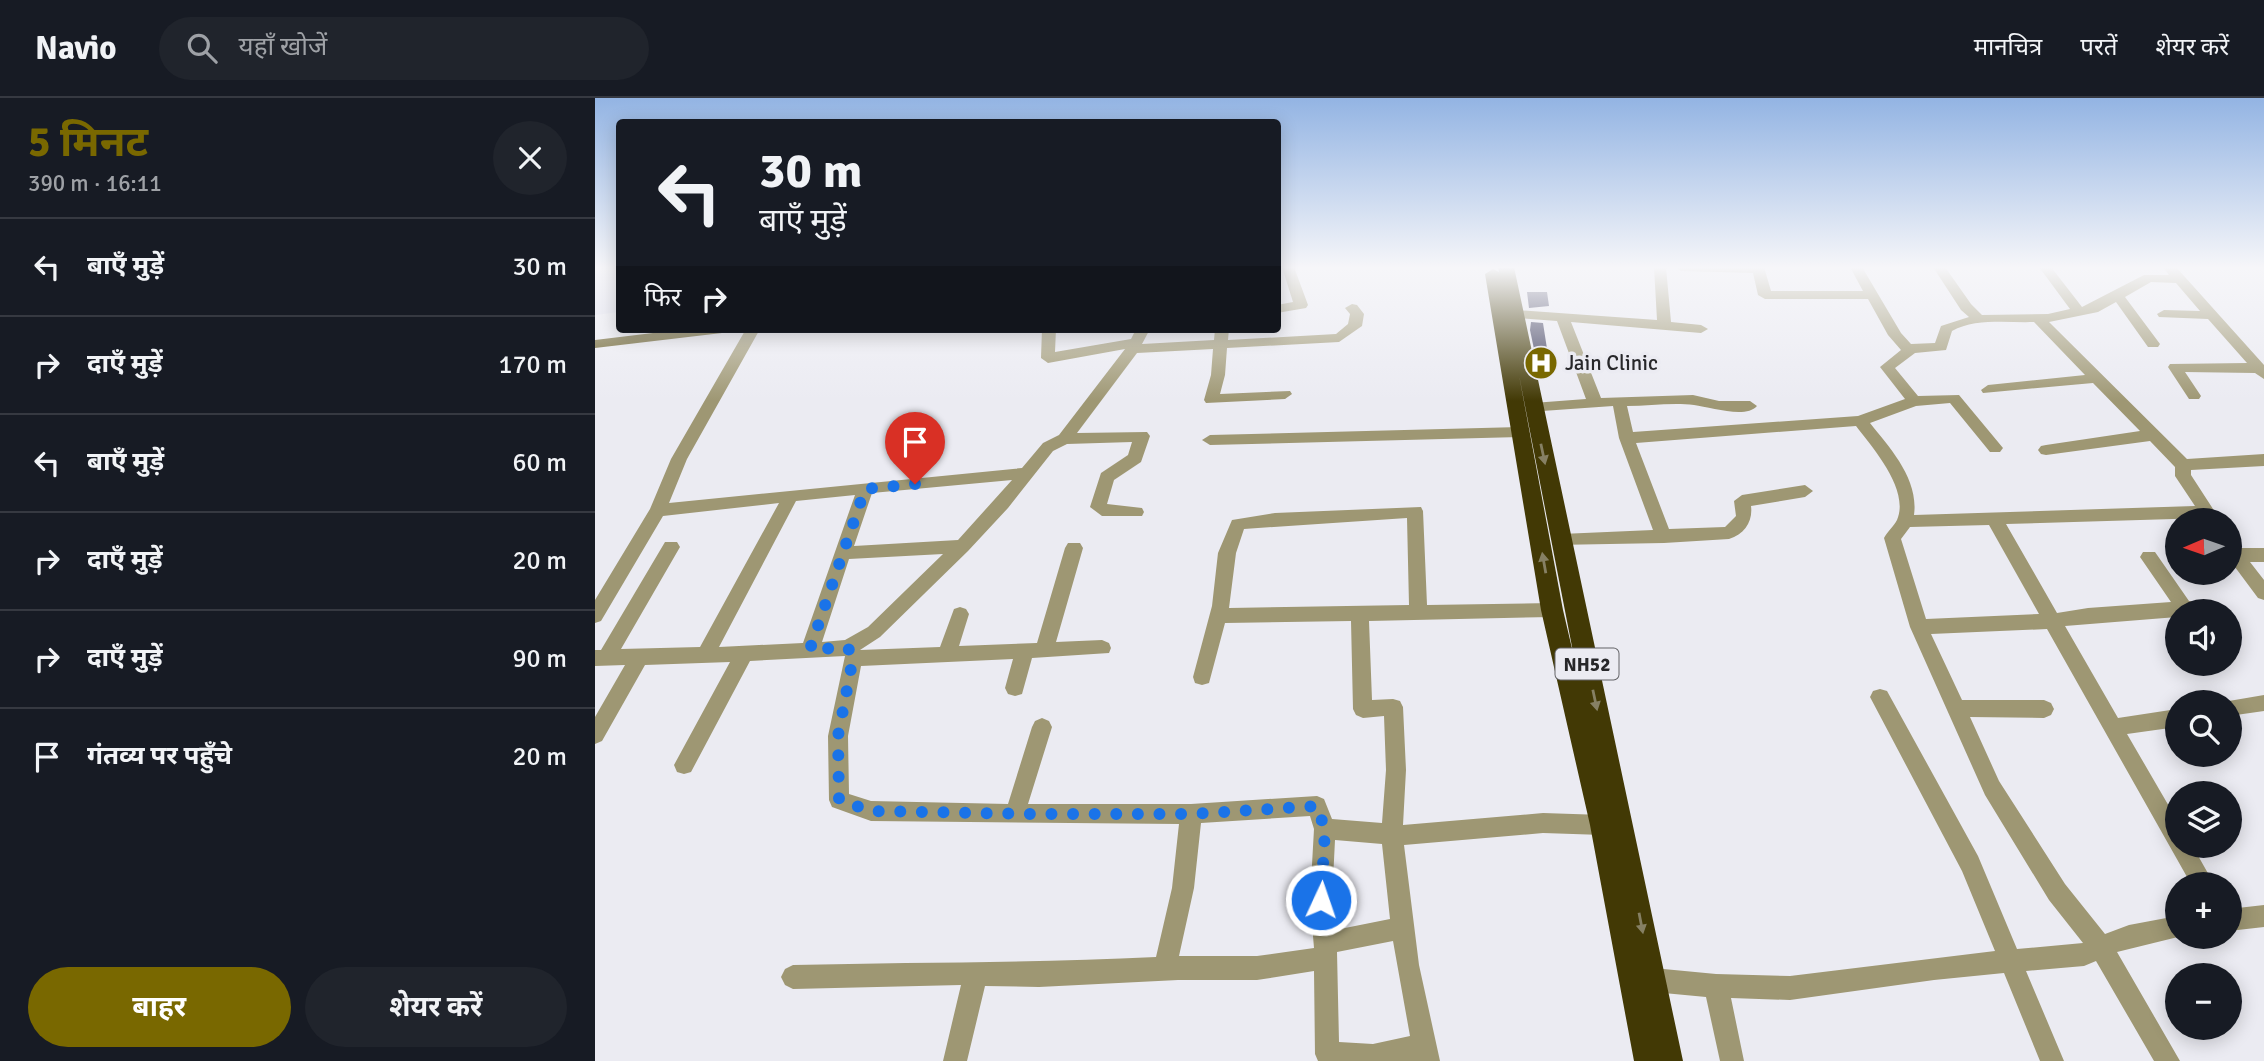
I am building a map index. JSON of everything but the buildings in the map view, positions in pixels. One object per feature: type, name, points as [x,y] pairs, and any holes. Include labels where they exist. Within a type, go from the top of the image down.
[{"type":"highway","name":"NH52","points":[[1500,312],[1552,610],[1603,825],[1649,1061]]},
{"type":"highway","name":"NH52","points":[[1517,314],[1533,408],[1668,1061]]},
{"type":"main road","points":[[595,333],[616,330]]},
{"type":"main road","points":[[595,344],[688,333]]},
{"type":"street","points":[[1049,333],[1048,358],[1133,346],[1221,345],[1339,338],[1355,326],[1356,312]]},
{"type":"street","points":[[1663,312],[1664,325]]},
{"type":"street","points":[[1883,312],[1908,349]]},
{"type":"street","points":[[1972,312],[1979,318]]},
{"type":"street","points":[[1908,349],[1941,347],[1946,329],[1979,318],[2037,318],[2079,312]]},
{"type":"street","points":[[2129,312],[2153,344]]},
{"type":"street","points":[[2208,312],[2259,364]]},
{"type":"street","points":[[1517,314],[1701,329]]},
{"type":"street","points":[[2164,314],[2211,315]]},
{"type":"street","points":[[1563,317],[1588,376],[1595,404]]},
{"type":"street","points":[[2037,318],[2183,465],[2264,460]]},
{"type":"street","points":[[595,616],[658,510],[679,458],[751,333]]},
{"type":"street","points":[[1064,439],[1141,333]]},
{"type":"street","points":[[1222,333],[1218,375],[1211,400],[1285,394]]},
{"type":"street","points":[[1908,349],[1909,351],[1887,367],[1914,401]]},
{"type":"street","points":[[2194,396],[2175,367],[2259,364]]},
{"type":"street","points":[[1988,390],[2096,378]]},
{"type":"street","points":[[1627,438],[1860,421],[1914,401],[1954,398],[1995,448]]},
{"type":"street","points":[[1533,408],[1619,401],[1693,400],[1719,406],[1750,406]]},
{"type":"street","points":[[1619,401],[1627,438],[1664,537]]},
{"type":"street","points":[[1860,421],[1899,475],[1909,507],[1905,521],[1892,538],[1919,627],[1992,788],[2057,892],[2101,947],[2168,1061]]},
{"type":"street","points":[[1210,440],[1520,432]]},
{"type":"street","points":[[2046,450],[2151,435]]},
{"type":"street","points":[[1136,512],[1102,510],[1098,507],[1108,477],[1135,458],[1142,436],[1064,439],[1048,447],[962,547],[850,653],[838,736],[839,800],[871,811],[1015,813],[1191,814],[1317,806],[1325,830],[1321,900],[1327,1054],[1373,1056],[1426,1053],[1407,965],[1392,834],[1396,769],[1393,707],[1363,709],[1360,613]]},
{"type":"street","points":[[2183,465],[2183,476],[2205,508]]},
{"type":"street","points":[[658,510],[1027,474]]},
{"type":"street","points":[[810,649],[865,489]]},
{"type":"street","points":[[1561,540],[1729,533],[1744,518],[1742,501],[1805,491]]},
{"type":"street","points":[[706,654],[791,496]]},
{"type":"street","points":[[1202,677],[1218,616],[1227,553],[1238,524],[1275,519],[1415,511],[1418,612]]},
{"type":"street","points":[[1905,521],[1993,517],[2165,516]]},
{"type":"street","points":[[1993,517],[2165,819]]},
{"type":"street","points":[[601,657],[671,547]]},
{"type":"street","points":[[843,553],[962,547]]},
{"type":"street","points":[[1016,688],[1035,651],[1075,548]]},
{"type":"street","points":[[2242,552],[2264,555]]},
{"type":"street","points":[[1919,627],[2052,621],[2101,613],[2191,608],[2149,557]]},
{"type":"street","points":[[2242,563],[2264,593]]},
{"type":"street","points":[[1218,616],[1552,610]]},
{"type":"street","points":[[947,654],[960,614]]},
{"type":"street","points":[[601,657],[744,654],[810,649],[850,653],[947,654],[1102,648]]},
{"type":"street","points":[[684,765],[744,654]]},
{"type":"street","points":[[595,735],[640,656]]},
{"type":"street","points":[[1880,697],[1970,864],[2052,1061]]},
{"type":"street","points":[[2242,706],[2264,703]]},
{"type":"street","points":[[1954,708],[2044,709]]},
{"type":"street","points":[[2113,728],[2165,720]]},
{"type":"street","points":[[1015,813],[1042,727]]},
{"type":"street","points":[[1165,968],[1184,888],[1191,814]]},
{"type":"street","points":[[1325,830],[1392,834],[1543,823],[1603,825]]},
{"type":"street","points":[[2242,919],[2264,916]]},
{"type":"street","points":[[793,977],[1039,975],[1165,968],[1257,968],[1402,928]]},
{"type":"street","points":[[1653,980],[1716,986],[1790,988],[1934,968],[2084,954],[2129,936],[2165,929]]},
{"type":"street","points":[[955,1061],[976,974]]},
{"type":"street","points":[[1716,986],[1732,1061]]},
{"type":"shaded area","points":[[595,312],[616,312],[616,312],[595,315]]},
{"type":"place","name":"Jain Clinic","points":[[1541,363]]},
{"type":"route","points":[[915,484],[865,489],[810,649],[848,648],[853,658],[838,736],[839,800],[871,811],[1032,814],[1191,814],[1317,806],[1325,830],[1321,900]]}]
